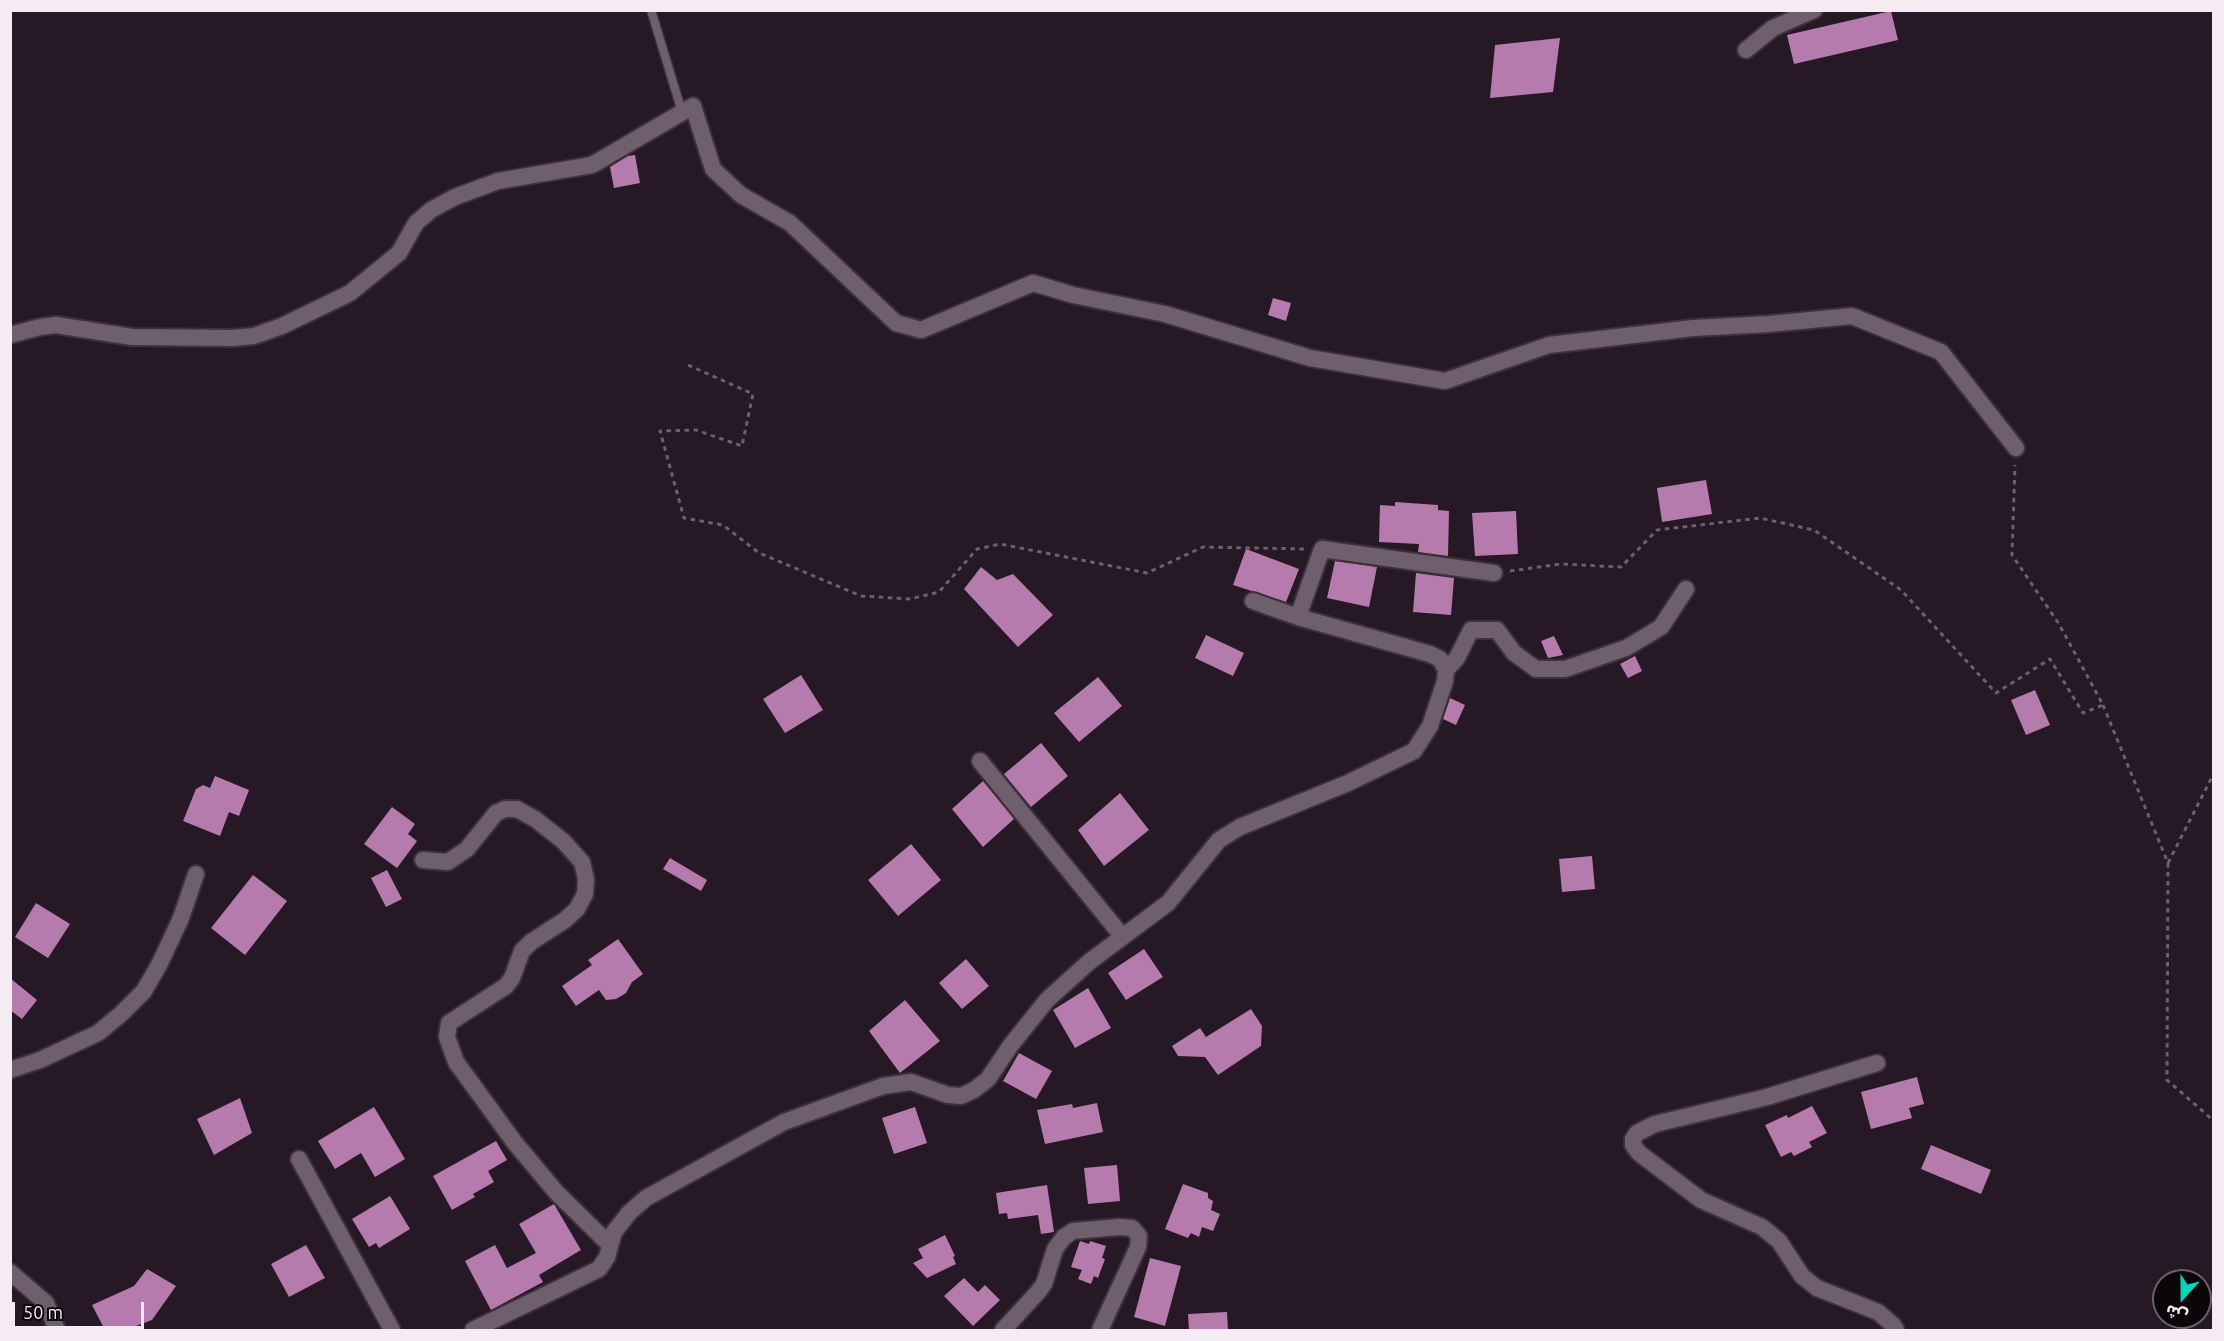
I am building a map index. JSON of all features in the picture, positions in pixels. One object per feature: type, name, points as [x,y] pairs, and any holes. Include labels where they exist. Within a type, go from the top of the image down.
[{"type":"street","points":[[1746,50],[1773,28],[1814,10]]},
{"type":"street","points":[[10,335],[40,327],[56,326],[132,337],[232,339],[254,336],[282,326],[350,293],[399,253],[416,223],[431,210],[455,197],[498,181],[592,165],[693,106],[713,169],[741,195],[790,223],[896,323],[921,330],[1033,283],[1072,295],[1165,314],[1310,358],[1445,381],[1549,345],[1693,328],[1852,316],[1941,352],[2016,448]]},
{"type":"street","points":[[1298,617],[1322,549],[1494,573]]},
{"type":"street","points":[[1446,670],[1457,658],[1471,630],[1497,630],[1514,653],[1536,669],[1565,669],[1626,648],[1660,627],[1686,589]]},
{"type":"street","points":[[473,1330],[599,1269],[607,1257],[614,1232],[629,1213],[646,1198],[784,1122],[883,1086],[911,1083],[948,1095],[961,1096],[974,1089],[988,1079],[1011,1045],[1047,1000],[1089,962],[1168,903],[1219,840],[1240,827],[1348,783],[1414,751],[1430,726],[1445,681],[1446,670],[1440,659],[1430,654],[1298,617],[1253,601]]},
{"type":"street","points":[[980,761],[1122,936]]},
{"type":"street","points":[[423,860],[448,862],[467,849],[496,813],[506,809],[517,809],[535,819],[563,841],[582,862],[586,879],[585,894],[577,909],[565,920],[531,942],[522,951],[512,978],[506,986],[449,1023],[447,1037],[456,1062],[515,1143],[556,1192],[610,1245]]},
{"type":"street","points":[[14,1065],[40,1060],[98,1033],[144,991],[181,918],[196,874]]},
{"type":"street","points":[[1877,1063],[1767,1097],[1655,1124],[1637,1133],[1632,1139],[1639,1153],[1701,1200],[1762,1227],[1779,1241],[1802,1276],[1817,1288],[1878,1312],[1896,1330]]},
{"type":"street","points":[[299,1159],[392,1330]]},
{"type":"street","points":[[1003,1330],[1044,1284],[1055,1249],[1064,1237],[1073,1231],[1132,1228],[1139,1236],[1138,1247],[1100,1330]]},
{"type":"street","points":[[10,1272],[46,1303],[57,1330]]},
{"type":"lane","points":[[651,10],[682,112]]},
{"type":"path","points":[[688,365],[753,394],[742,446],[696,430],[660,431],[684,518],[723,525],[759,553],[861,596],[910,599],[939,592],[976,549],[1000,544],[1147,573],[1203,547],[1322,549]]},
{"type":"path","points":[[2016,448],[2012,555],[2059,624],[2103,705],[2168,863],[2167,1080],[2214,1121]]},
{"type":"path","points":[[1494,573],[1561,564],[1621,567],[1657,530],[1760,518],[1814,530],[1901,590],[1996,693],[2050,659],[2083,714],[2103,705]]},
{"type":"path","points":[[2168,863],[2214,772]]},
{"type":"building","points":[[1891,11],[1898,40],[1794,64],[1787,35]]},
{"type":"building","points":[[1560,38],[1553,92],[1490,98],[1495,45]]},
{"type":"building","points":[[635,155],[640,183],[614,188],[610,167],[628,156]]},
{"type":"building","points":[[1273,298],[1291,303],[1286,321],[1268,315]]},
{"type":"building","points":[[1706,480],[1712,514],[1662,522],[1657,488]]},
{"type":"building","points":[[1395,502],[1438,505],[1438,510],[1449,511],[1448,556],[1418,552],[1419,544],[1379,542],[1380,505],[1395,506]]},
{"type":"building","points":[[1516,511],[1518,554],[1475,556],[1472,513]]},
{"type":"building","points":[[1246,549],[1299,569],[1286,602],[1233,585]]},
{"type":"building","points":[[1335,561],[1377,567],[1369,607],[1327,598]]},
{"type":"building","points":[[981,567],[997,580],[1013,574],[1053,615],[1018,647],[964,589]]},
{"type":"building","points":[[1416,573],[1454,578],[1451,615],[1413,612]]},
{"type":"building","points":[[1206,635],[1244,653],[1233,676],[1195,658]]},
{"type":"building","points":[[1554,636],[1563,655],[1548,658],[1541,641]]},
{"type":"building","points":[[1635,656],[1642,671],[1628,678],[1620,664]]},
{"type":"building","points":[[801,675],[823,710],[785,733],[763,699]]},
{"type":"building","points":[[1098,677],[1122,706],[1079,742],[1054,713]]},
{"type":"building","points":[[2035,690],[2050,725],[2026,735],[2011,700]]},
{"type":"building","points":[[1450,698],[1465,705],[1456,725],[1443,719]]},
{"type":"building","points":[[1041,743],[1068,776],[1031,807],[1004,774]]},
{"type":"building","points":[[215,776],[249,790],[239,816],[229,812],[220,836],[183,821],[196,789],[203,785],[210,788]]},
{"type":"building","points":[[983,781],[1014,819],[983,847],[952,809]]},
{"type":"building","points":[[1120,793],[1149,830],[1104,866],[1078,830]]},
{"type":"building","points":[[392,807],[415,824],[408,834],[417,841],[397,868],[364,844]]},
{"type":"building","points":[[911,844],[941,880],[898,916],[868,880]]},
{"type":"building","points":[[1592,856],[1595,889],[1562,892],[1559,859]]},
{"type":"building","points":[[670,858],[707,880],[701,891],[663,869]]},
{"type":"building","points":[[387,870],[402,899],[386,907],[371,878]]},
{"type":"building","points":[[253,875],[287,901],[245,955],[211,928]]},
{"type":"building","points":[[36,903],[70,924],[48,958],[15,937]]},
{"type":"building","points":[[618,939],[643,974],[632,982],[626,993],[616,999],[606,1000],[599,990],[576,1006],[562,986],[592,965],[588,960]]},
{"type":"building","points":[[1144,949],[1163,977],[1126,1000],[1108,973]]},
{"type":"building","points":[[966,959],[989,986],[962,1009],[939,983]]},
{"type":"building","points":[[10,978],[37,1000],[22,1019],[10,1010]]},
{"type":"building","points":[[1088,988],[1111,1028],[1075,1048],[1053,1010]]},
{"type":"building","points":[[905,1000],[940,1041],[900,1073],[869,1031]]},
{"type":"building","points":[[1251,1009],[1262,1026],[1261,1046],[1218,1075],[1205,1057],[1178,1056],[1172,1046],[1200,1028],[1206,1037]]},
{"type":"building","points":[[1019,1053],[1052,1071],[1036,1099],[1003,1081]]},
{"type":"building","points":[[1917,1077],[1924,1104],[1909,1108],[1912,1118],[1871,1129],[1861,1092]]},
{"type":"building","points":[[240,1098],[252,1133],[214,1155],[197,1119]]},
{"type":"building","points":[[1097,1103],[1103,1132],[1045,1144],[1037,1110],[1072,1104],[1073,1108]]},
{"type":"building","points":[[1812,1106],[1827,1133],[1809,1142],[1812,1147],[1794,1156],[1791,1152],[1781,1157],[1765,1125],[1787,1115],[1788,1118]]},
{"type":"building","points":[[374,1107],[405,1159],[375,1177],[361,1153],[335,1169],[318,1141]]},
{"type":"building","points":[[915,1107],[927,1143],[894,1154],[882,1118]]},
{"type":"building","points":[[496,1141],[507,1160],[488,1171],[494,1182],[473,1194],[475,1197],[452,1210],[433,1176]]},
{"type":"building","points":[[1931,1145],[1991,1170],[1981,1194],[1921,1169]]},
{"type":"building","points":[[1117,1165],[1120,1201],[1088,1204],[1084,1168]]},
{"type":"building","points":[[1183,1184],[1208,1193],[1208,1198],[1213,1201],[1211,1210],[1220,1214],[1213,1231],[1202,1227],[1199,1237],[1191,1233],[1188,1238],[1165,1229]]},
{"type":"building","points":[[1047,1185],[1054,1232],[1041,1234],[1038,1215],[1008,1219],[1007,1213],[999,1214],[996,1193]]},
{"type":"building","points":[[390,1196],[410,1229],[379,1248],[376,1243],[369,1247],[352,1219]]},
{"type":"building","points":[[554,1204],[581,1250],[539,1275],[543,1282],[491,1310],[465,1261],[495,1245],[507,1268],[536,1253],[519,1224]]},
{"type":"building","points":[[945,1235],[955,1256],[953,1257],[956,1264],[927,1278],[913,1263],[923,1258],[918,1249]]},
{"type":"building","points":[[1080,1241],[1089,1244],[1090,1241],[1106,1246],[1102,1258],[1105,1259],[1098,1278],[1094,1276],[1091,1284],[1078,1279],[1082,1270],[1071,1267]]},
{"type":"building","points":[[306,1245],[325,1278],[289,1297],[271,1264]]},
{"type":"building","points":[[1150,1258],[1181,1266],[1165,1326],[1134,1317]]},
{"type":"building","points":[[147,1269],[176,1286],[152,1320],[125,1330],[105,1330],[92,1305],[134,1286]]},
{"type":"building","points":[[964,1278],[978,1292],[985,1285],[1000,1300],[973,1326],[944,1296]]},
{"type":"building","points":[[1227,1312],[1228,1330],[1189,1330],[1188,1314]]}]
